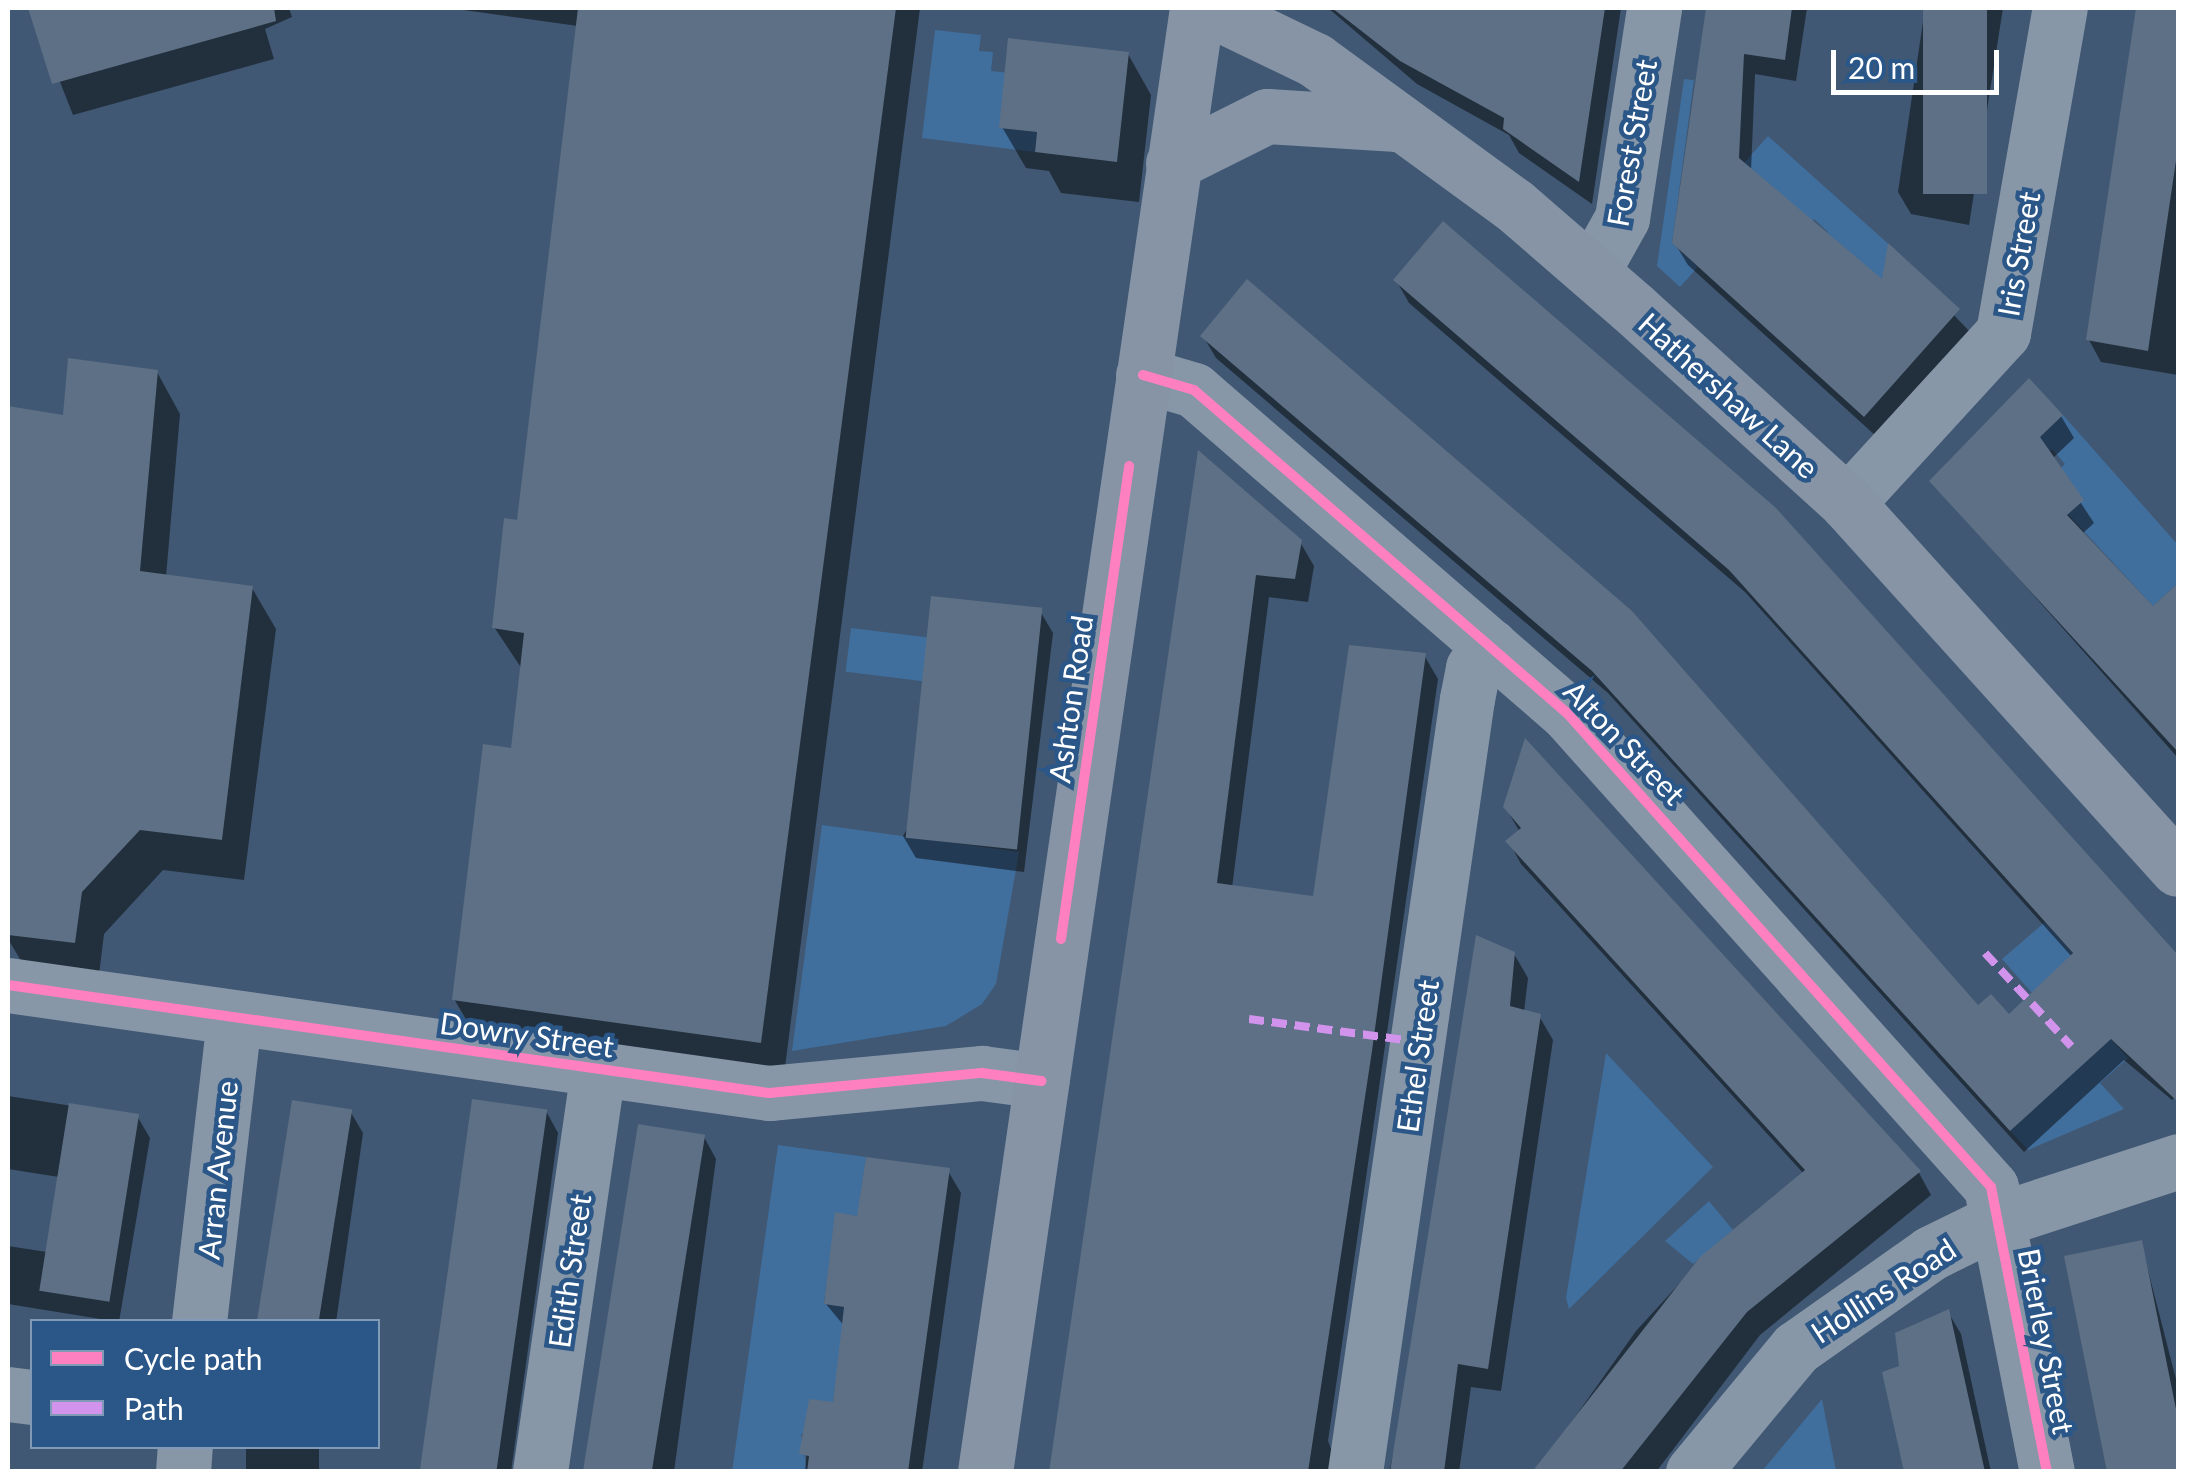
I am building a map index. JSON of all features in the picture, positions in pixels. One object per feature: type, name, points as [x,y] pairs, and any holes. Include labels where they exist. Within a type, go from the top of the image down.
[{"type":"main road","name":"Ashton Road","points":[[985,1472],[1197,8]]},
{"type":"main road","name":"Hathershaw Lane","points":[[1207,8],[1283,38],[1393,124],[1514,205],[1592,272],[1848,503],[2178,869]]},
{"type":"main road","points":[[1174,163],[1267,116],[1393,124]]},
{"type":"street","name":"Forest Street","points":[[1592,272],[1622,218],[1654,8]]},
{"type":"street","name":"Iris Street","points":[[1848,503],[2004,333],[2060,8]]},
{"type":"street","name":"Alton Street","points":[[1142,374],[1194,390],[1490,646],[1637,789],[1991,1187],[1998,1220]]},
{"type":"street","name":"Ethel Street","points":[[1355,1472],[1472,668],[1490,646]]},
{"type":"street","name":"Dowry Street","points":[[8,985],[769,1093],[982,1073],[1040,1081]]},
{"type":"street","name":"Arran Avenue","points":[[200,1319],[234,1019]]},
{"type":"street","name":"Edith Street","points":[[540,1472],[598,1070]]},
{"type":"street","name":"Hollins Road","points":[[1693,1472],[1796,1348],[1931,1253],[1998,1220],[2178,1161]]},
{"type":"street","name":"Brierley Street","points":[[1998,1220],[2047,1472]]},
{"type":"shaded area","points":[[935,30],[981,35],[979,51],[993,52],[991,71],[1027,75],[1000,128],[1037,132],[1035,152],[922,138]]},
{"type":"shaded area","points":[[1684,79],[1694,80],[1672,243],[1698,267],[1680,287],[1657,266]]},
{"type":"shaded area","points":[[1768,136],[1903,257],[1870,295],[1806,257],[1828,232],[1814,219],[1792,244],[1725,184]]},
{"type":"shaded area","points":[[2063,415],[2178,545],[2178,583],[2153,606],[2042,486],[2065,464],[2052,449],[2028,470],[2017,458]]},
{"type":"shaded area","points":[[851,628],[928,638],[923,681],[846,672]]},
{"type":"shaded area","points":[[822,825],[1019,852],[996,984],[982,1004],[946,1026],[792,1051]]},
{"type":"shaded area","points":[[2045,922],[2128,1015],[2106,1034],[2128,1058],[2100,1083],[2124,1109],[2028,1150],[2010,1131],[2048,1095],[2079,1046],[2002,959]]},
{"type":"shaded area","points":[[1606,1053],[1713,1167],[1569,1309],[1566,1298]]},
{"type":"shaded area","points":[[778,1145],[866,1157],[858,1216],[836,1213],[824,1303],[846,1308],[833,1402],[827,1437],[801,1434],[807,1471],[732,1472]]},
{"type":"shaded area","points":[[1709,1201],[1733,1230],[1693,1264],[1665,1241]]},
{"type":"shaded area","points":[[1822,1399],[1836,1471],[1762,1471]]},
{"type":"building","points":[[28,8],[274,8],[276,21],[52,84]]},
{"type":"building","points":[[578,8],[896,8],[761,1043],[452,1000],[483,744],[511,748],[524,633],[492,628],[504,518],[517,520]]},
{"type":"building","points":[[1332,8],[1605,8],[1579,182],[1503,129],[1504,118],[1400,61]]},
{"type":"building","points":[[1706,8],[1792,8],[1785,60],[1744,54],[1739,158],[1882,279],[1888,243],[1960,309],[1864,417],[1672,243]]},
{"type":"building","points":[[1923,8],[1987,8],[1987,194],[1923,194]]},
{"type":"building","points":[[2136,8],[2178,8],[2178,147],[2148,351],[2086,340]]},
{"type":"building","points":[[1008,38],[1129,52],[1117,162],[1035,152],[1037,132],[999,128]]},
{"type":"building","points":[[1443,221],[1776,508],[2178,955],[2178,1102],[2111,1039],[2010,1131],[1592,671],[1200,336],[1247,279],[1632,611],[1978,1005],[1991,994],[2009,1014],[2073,953],[1729,570],[1393,280]]},
{"type":"building","points":[[68,358],[158,370],[140,571],[253,586],[222,840],[140,830],[82,892],[75,943],[8,935],[8,406],[63,415]]},
{"type":"building","points":[[2029,378],[2063,415],[2040,437],[2084,500],[2067,515],[2153,606],[2178,583],[2178,752],[1929,481]]},
{"type":"building","points":[[1198,450],[1302,540],[1295,579],[1256,575],[1217,883],[1313,896],[1349,645],[1426,653],[1372,1051],[1308,1472],[1049,1472]]},
{"type":"building","points":[[931,596],[1042,608],[1017,849],[906,838]]},
{"type":"building","points":[[1525,738],[1921,1171],[1747,1312],[1620,1472],[1532,1472],[1700,1257],[1805,1170],[1505,841],[1521,828],[1503,807]]},
{"type":"building","points":[[1476,935],[1515,952],[1510,1006],[1541,1014],[1488,1369],[1458,1364],[1444,1472],[1390,1472]]},
{"type":"building","points":[[472,1099],[547,1110],[496,1472],[420,1472]]},
{"type":"building","points":[[292,1100],[352,1110],[319,1319],[257,1319]]},
{"type":"building","points":[[69,1103],[139,1114],[109,1302],[39,1291]]},
{"type":"building","points":[[638,1124],[705,1135],[652,1472],[583,1472]]},
{"type":"building","points":[[866,1157],[950,1168],[908,1472],[807,1472],[809,1456],[799,1454],[809,1399],[833,1402],[844,1307],[824,1304],[835,1212],[857,1216]]},
{"type":"building","points":[[2142,1240],[2178,1419],[2178,1472],[2107,1472],[2064,1256]]},
{"type":"building","points":[[1949,1309],[1985,1472],[1904,1472],[1882,1372],[1899,1366],[1895,1333]]},
{"type":"marked path","points":[[1985,953],[2071,1046]]},
{"type":"marked path","points":[[1249,1019],[1419,1042]]},
{"type":"cycle path","points":[[1143,375],[1194,390],[1566,712],[1991,1187],[2047,1472]]},
{"type":"cycle path","points":[[1061,939],[1129,466]]},
{"type":"cycle path","points":[[8,985],[769,1093],[982,1073],[1041,1081]]}]
